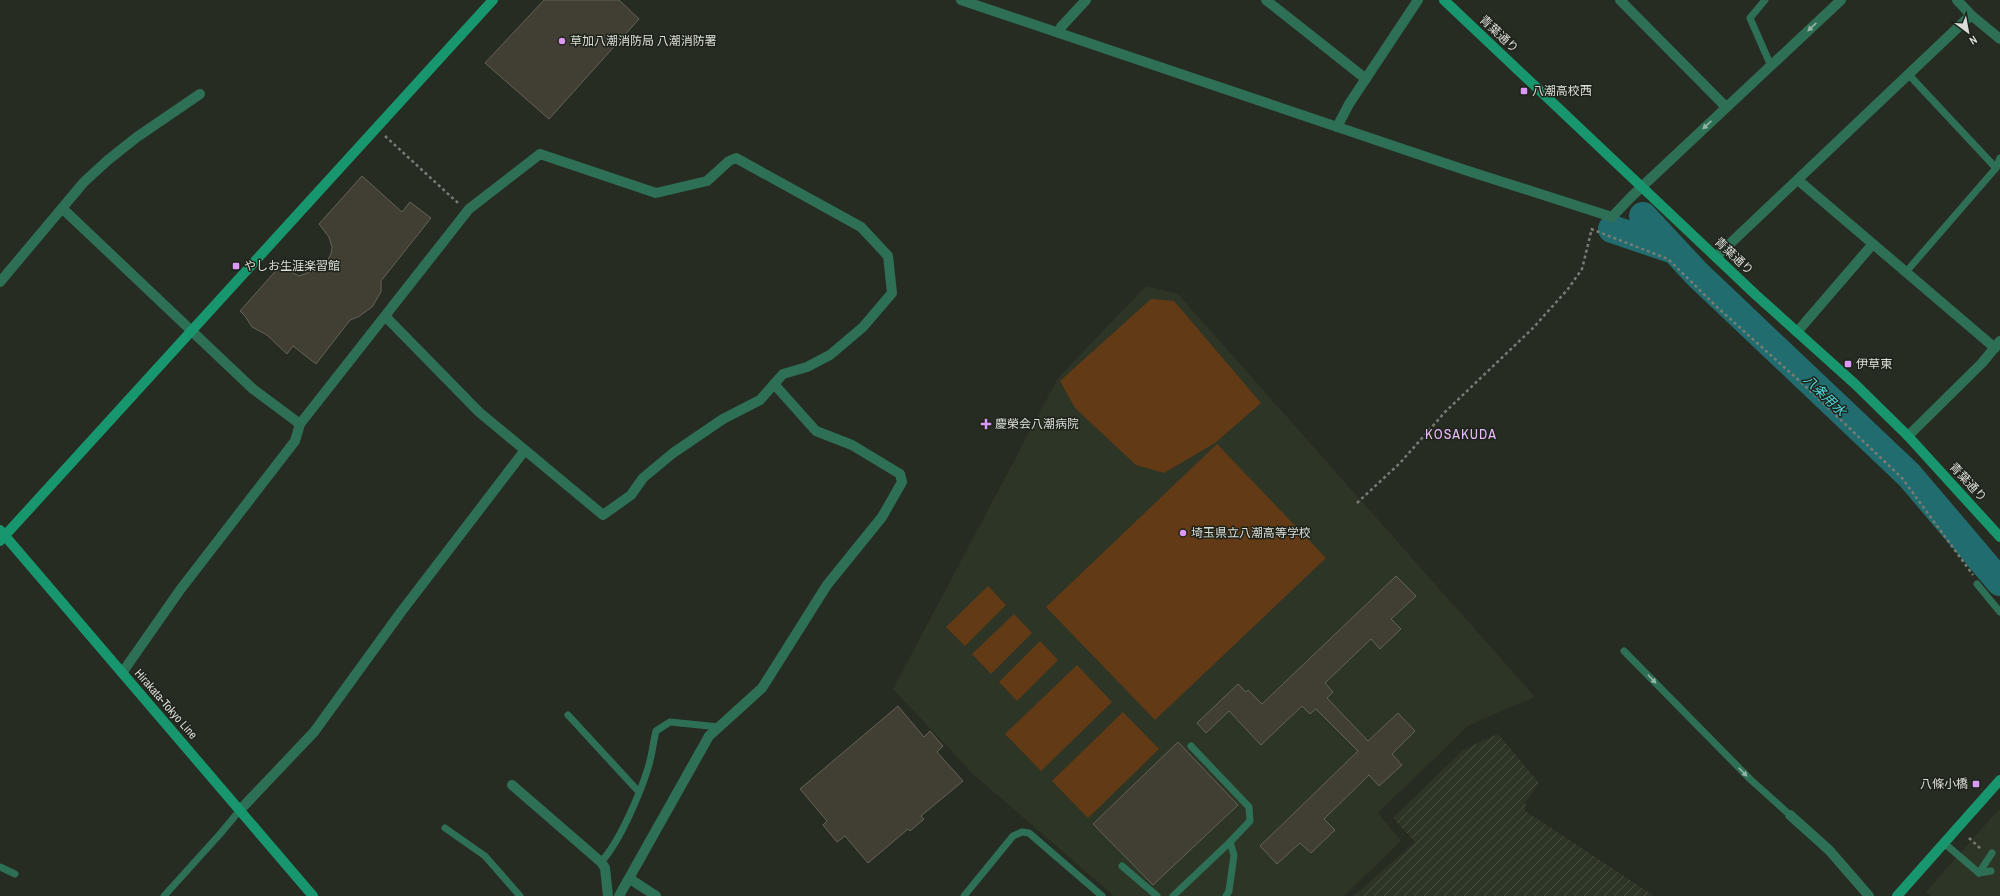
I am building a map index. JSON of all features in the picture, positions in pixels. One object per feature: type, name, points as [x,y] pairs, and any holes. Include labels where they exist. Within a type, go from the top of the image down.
[{"type":"street","points":[[2,536],[192,331],[493,0]]},
{"type":"street","points":[[961,0],[1337,127],[1612,217],[1840,0]]},
{"type":"street","points":[[1059,33],[1061,27],[1086,0]]},
{"type":"street","points":[[1266,0],[1366,79]]},
{"type":"street","points":[[1337,127],[1339,120],[1418,0]]},
{"type":"street","name":"青葉通り","points":[[1444,0],[1716,257],[1855,384],[1908,436],[2000,537]]},
{"type":"street","points":[[1620,0],[1726,107]]},
{"type":"street","points":[[1957,0],[2000,39]]},
{"type":"street","points":[[1716,257],[1909,75],[1971,14]]},
{"type":"street","points":[[0,282],[63,209],[84,182],[108,160],[137,137],[200,94]]},
{"type":"street","points":[[122,673],[180,590],[295,441],[300,424],[469,209],[540,154],[656,193],[707,181],[729,161],[736,158],[861,227],[888,256],[892,293],[863,327],[830,355],[807,367],[783,374],[760,400],[723,419],[673,453],[643,478],[631,495],[603,515],[479,412],[385,316]]},
{"type":"street","points":[[1798,180],[1872,244],[1997,345],[1908,436]]},
{"type":"street","points":[[63,209],[253,389],[300,424]]},
{"type":"street","points":[[1797,332],[1872,244]]},
{"type":"street","points":[[619,896],[630,879],[709,736],[762,688],[827,585],[882,517],[902,482],[900,474],[859,449],[816,430],[774,384]]},
{"type":"street","points":[[240,810],[314,732],[401,612],[525,450]]},
{"type":"street","name":"Hirakata-Tokyo Line","points":[[2,536],[122,673],[313,896]]},
{"type":"street","points":[[1897,896],[2000,780]]},
{"type":"street","points":[[512,785],[601,862],[605,868],[608,896]]},
{"type":"street","points":[[1790,815],[1829,850],[1869,896]]},
{"type":"street","points":[[630,879],[656,896]]},
{"type":"lane","points":[[1765,0],[1750,18],[1771,66]]},
{"type":"lane","points":[[1909,75],[1996,168]]},
{"type":"lane","points":[[1906,272],[1996,168],[2000,158]]},
{"type":"lane","points":[[1977,584],[2000,612]]},
{"type":"lane","points":[[1624,651],[1751,780],[1790,815]]},
{"type":"lane","points":[[568,715],[638,791]]},
{"type":"lane","points":[[601,862],[609,854],[618,838],[638,791],[648,767],[656,731],[670,722],[719,727]]},
{"type":"lane","points":[[1173,896],[1250,821],[1249,807],[1191,746]]},
{"type":"lane","points":[[164,896],[240,810]]},
{"type":"lane","points":[[445,828],[485,856],[520,896]]},
{"type":"lane","points":[[964,896],[1013,836],[1022,832],[1029,833],[1102,896]]},
{"type":"lane","points":[[1226,896],[1229,891],[1234,855],[1230,842]]},
{"type":"lane","points":[[1944,843],[1979,873]]},
{"type":"lane","points":[[1979,873],[1988,852]]},
{"type":"lane","points":[[1122,866],[1157,896]]},
{"type":"lane","points":[[0,867],[15,874]]},
{"type":"lane","points":[[1979,873],[1991,871]]},
{"type":"path","points":[[376,128],[456,202],[469,209]]},
{"type":"path","points":[[1357,503],[1400,463],[1445,412],[1533,328],[1568,289],[1582,269],[1596,212]]},
{"type":"path","points":[[1592,229],[1668,259],[1713,304],[1814,394],[1902,478],[1977,580],[1977,584]]},
{"type":"path","points":[[1969,838],[1988,852]]},
{"type":"shaded area","name":"埼玉県立八潮高等学校","points":[[1146,286],[1178,294],[1535,697],[1469,725],[1378,813],[1401,841],[1344,896],[1114,896],[973,774],[893,689],[1058,378]]},
{"type":"shaded area","points":[[1151,299],[1174,301],[1261,403],[1215,443],[1164,473],[1136,465],[1075,408],[1060,381]]},
{"type":"shaded area","points":[[1217,444],[1326,558],[1155,720],[1046,607]]},
{"type":"shaded area","points":[[988,586],[1006,605],[965,646],[946,627]]},
{"type":"shaded area","points":[[1014,614],[1032,633],[991,674],[972,654]]},
{"type":"shaded area","points":[[1040,641],[1058,660],[1017,701],[999,682]]},
{"type":"shaded area","points":[[1077,665],[1112,702],[1041,771],[1005,734]]},
{"type":"shaded area","points":[[1123,712],[1159,749],[1088,818],[1052,781]]},
{"type":"shaded area","points":[[1498,734],[1539,783],[1526,801],[1525,811],[1654,896],[1354,896],[1415,842],[1393,818],[1463,750]]},
{"type":"shaded area","points":[[2000,808],[2000,896],[1931,896],[1926,892]]},
{"type":"building","name":"草加八潮消防局 八潮消防署","points":[[544,0],[619,0],[639,19],[549,119],[485,63]]},
{"type":"building","points":[[362,176],[402,212],[410,202],[431,218],[381,281],[381,292],[372,307],[358,317],[350,320],[316,364],[293,346],[287,354],[267,335],[252,327],[240,311],[280,266],[299,276],[318,269],[327,261],[331,254],[332,247],[329,237],[319,224]]},
{"type":"building","points":[[1396,576],[1416,596],[1391,619],[1401,629],[1380,649],[1371,639],[1325,683],[1333,692],[1327,698],[1368,741],[1398,713],[1415,731],[1392,754],[1402,765],[1379,786],[1369,775],[1324,819],[1335,830],[1311,853],[1300,843],[1277,864],[1260,846],[1358,751],[1316,709],[1310,714],[1302,706],[1261,745],[1229,711],[1206,733],[1197,723],[1238,684],[1246,692],[1248,690],[1262,704]]},
{"type":"building","points":[[898,706],[924,737],[930,731],[943,746],[937,752],[963,781],[921,816],[924,819],[910,831],[908,829],[868,863],[845,836],[837,842],[823,825],[827,821],[800,789]]},
{"type":"building","points":[[1178,742],[1238,805],[1153,885],[1093,824]]},
{"type":"waterway","name":"八条用水","points":[[1643,216],[1697,274],[1909,475],[2000,582]]},
{"type":"waterway","points":[[1612,229],[1671,249]]},
{"type":"place","name":"草加八潮消防局 八潮消防署","points":[[562,41]]},
{"type":"place","name":"八潮高校西","points":[[1524,91]]},
{"type":"place","name":"やしお生涯楽習館","points":[[236,266]]},
{"type":"place","name":"伊草東","points":[[1848,364]]},
{"type":"place","name":"慶榮会八潮病院","points":[[986,424]]},
{"type":"place","name":"埼玉県立八潮高等学校","points":[[1183,533]]},
{"type":"place","name":"八條小橋","points":[[1976,784]]},
{"type":"district","name":"KOSAKUDA","points":[[1461,434]]}]
